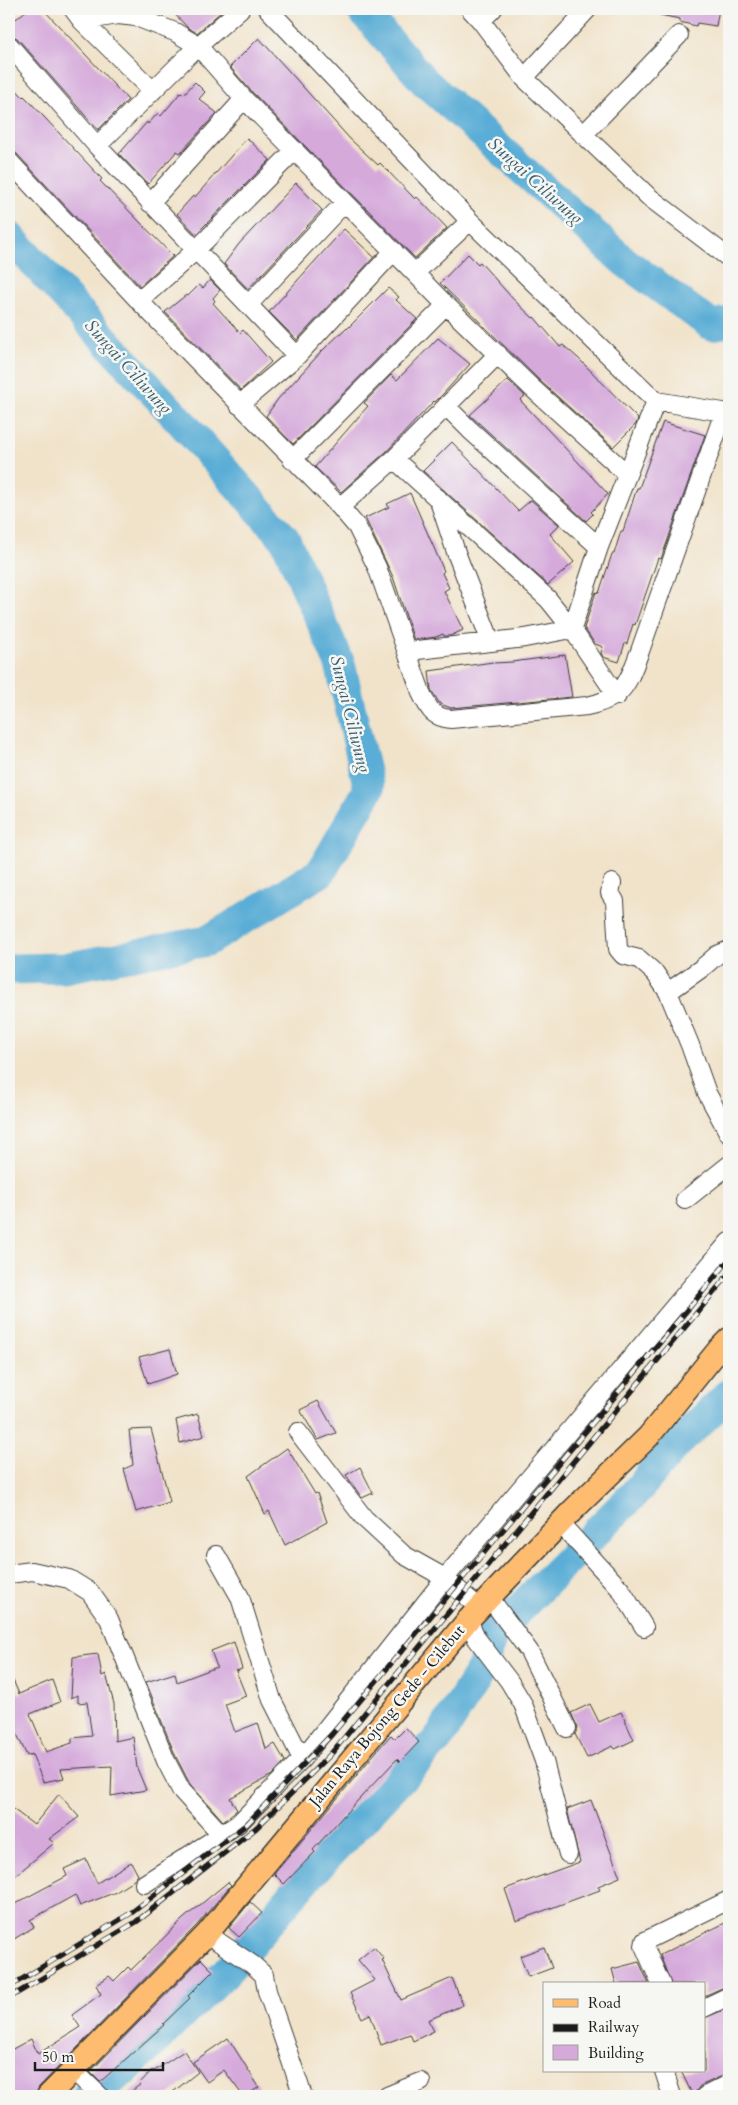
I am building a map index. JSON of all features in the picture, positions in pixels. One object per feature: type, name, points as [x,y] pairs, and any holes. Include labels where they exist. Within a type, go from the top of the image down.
[{"type":"main road","name":"Jalan Raya Bojong Gede - Cilebut","points":[[48,2096],[80,2076],[210,1936],[560,1523],[648,1437],[729,1339]]},
{"type":"street","points":[[97,146],[198,46],[240,9]]},
{"type":"street","points":[[9,161],[139,301],[292,460],[340,507],[357,528],[377,567],[428,708],[438,717],[451,719],[587,706],[604,703],[617,696],[629,680],[727,413],[656,401],[470,221],[268,9]]},
{"type":"street","points":[[524,78],[588,9]]},
{"type":"street","points":[[482,13],[524,78],[649,197],[729,258]]},
{"type":"street","points":[[78,15],[118,14],[136,17],[174,32],[198,46],[244,99],[446,304],[627,474]]},
{"type":"street","points":[[78,15],[153,91]]},
{"type":"street","points":[[583,134],[679,35]]},
{"type":"street","points":[[9,46],[97,146],[297,356]]},
{"type":"street","points":[[150,202],[244,99]]},
{"type":"street","points":[[139,301],[196,250],[295,150]]},
{"type":"street","points":[[249,304],[345,202]]},
{"type":"street","points":[[415,273],[470,221]]},
{"type":"street","points":[[239,405],[297,356],[394,251]]},
{"type":"street","points":[[292,460],[446,304]]},
{"type":"street","points":[[340,507],[394,459],[498,354]]},
{"type":"street","points":[[572,629],[599,547],[656,401]]},
{"type":"street","points":[[446,406],[599,547]]},
{"type":"street","points":[[394,459],[548,599],[572,629],[617,696]]},
{"type":"street","points":[[438,498],[457,555],[491,642]]},
{"type":"street","points":[[408,651],[525,638],[572,629]]},
{"type":"street","points":[[612,883],[610,893],[615,901],[618,949],[623,954],[639,959],[650,969],[668,992],[690,1045],[706,1093],[729,1134]]},
{"type":"street","points":[[668,992],[717,955],[729,950]]},
{"type":"street","points":[[685,1200],[729,1165]]},
{"type":"street","points":[[144,1884],[238,1824],[302,1759],[445,1578],[729,1242]]},
{"type":"street","points":[[298,1432],[364,1518],[404,1555],[445,1578],[483,1616],[529,1651],[567,1728]]},
{"type":"street","points":[[560,1523],[621,1590],[644,1627]]},
{"type":"street","points":[[216,1555],[240,1597],[272,1700],[302,1759]]},
{"type":"street","points":[[9,1574],[32,1570],[69,1579],[90,1592],[109,1619],[149,1720],[178,1783],[194,1806],[222,1834]]},
{"type":"street","points":[[483,1616],[502,1672],[523,1704],[544,1762],[568,1854]]},
{"type":"street","points":[[660,1982],[644,1942],[729,1900]]},
{"type":"street","points":[[210,1936],[253,1965],[264,1976],[267,1991],[303,2096]]},
{"type":"street","points":[[706,2007],[729,1996]]},
{"type":"street","points":[[664,2072],[672,2096]]},
{"type":"street","points":[[80,2076],[100,2096]]},
{"type":"street","points":[[387,2096],[422,2082]]},
{"type":"street","points":[[705,2096],[729,2084]]},
{"type":"building","points":[[28,9],[43,9],[128,100],[98,130],[17,38],[9,35],[9,10],[16,19]]},
{"type":"building","points":[[170,9],[224,9],[197,33],[188,28]]},
{"type":"building","points":[[661,9],[719,9],[716,26],[697,23],[696,26],[680,22],[680,19],[660,15]]},
{"type":"building","points":[[259,38],[350,139],[378,165],[380,163],[447,228],[415,258],[252,92],[230,67]]},
{"type":"building","points":[[9,82],[102,179],[100,181],[173,256],[140,286],[17,154],[9,149]]},
{"type":"building","points":[[195,82],[205,92],[199,99],[217,113],[180,153],[177,151],[148,184],[119,154],[147,122],[148,124],[158,113],[161,116],[181,92],[184,94]]},
{"type":"building","points":[[247,138],[270,160],[196,234],[177,214],[193,196],[195,197]]},
{"type":"building","points":[[296,183],[322,210],[248,289],[224,264],[239,244]]},
{"type":"building","points":[[344,229],[374,257],[297,340],[269,312]]},
{"type":"building","points":[[468,254],[478,264],[480,262],[513,299],[534,317],[560,347],[563,345],[578,358],[638,419],[636,424],[613,447],[538,379],[440,283]]},
{"type":"building","points":[[210,280],[220,290],[213,298],[215,301],[213,303],[240,333],[243,330],[271,362],[241,390],[165,312],[186,295],[188,296],[199,285],[203,288]]},
{"type":"building","points":[[388,288],[399,297],[396,300],[417,319],[293,444],[266,416],[278,399],[322,351]]},
{"type":"building","points":[[438,338],[470,364],[387,451],[341,492],[315,467],[368,406],[364,403],[391,375],[397,380]]},
{"type":"building","points":[[508,380],[525,396],[520,400],[608,494],[591,512],[593,514],[586,521],[470,415]]},
{"type":"building","points":[[663,422],[705,435],[661,559],[658,558],[635,625],[633,624],[619,662],[603,657],[601,653],[603,647],[595,644],[584,628],[596,592],[599,593]]},
{"type":"building","points":[[452,442],[518,511],[531,500],[559,525],[550,534],[574,562],[548,585],[423,471]]},
{"type":"building","points":[[410,493],[444,571],[442,573],[449,588],[444,591],[463,630],[450,636],[444,636],[443,634],[436,637],[414,640],[393,577],[365,518],[389,507],[387,504]]},
{"type":"building","points":[[565,655],[572,697],[451,708],[440,704],[431,690],[429,671]]},
{"type":"building","points":[[170,1349],[177,1374],[148,1384],[139,1357]]},
{"type":"building","points":[[318,1401],[336,1433],[318,1440],[300,1410]]},
{"type":"building","points":[[198,1414],[204,1436],[180,1443],[176,1420]]},
{"type":"building","points":[[151,1429],[170,1502],[136,1512],[124,1469],[133,1465],[129,1430]]},
{"type":"building","points":[[287,1448],[315,1494],[317,1493],[327,1522],[285,1545],[269,1511],[265,1514],[248,1476]]},
{"type":"building","points":[[360,1467],[373,1493],[362,1498],[346,1475]]},
{"type":"building","points":[[234,1642],[242,1669],[236,1671],[246,1696],[225,1704],[235,1732],[258,1723],[266,1749],[275,1744],[285,1761],[272,1775],[230,1798],[237,1810],[223,1821],[190,1784],[176,1757],[146,1682],[175,1673],[177,1682],[217,1667],[211,1651]]},
{"type":"building","points":[[98,1654],[102,1676],[106,1674],[114,1704],[115,1741],[133,1737],[137,1768],[146,1790],[111,1796],[112,1766],[61,1769],[64,1778],[43,1782],[32,1754],[27,1756],[9,1717],[9,1671],[19,1694],[52,1680],[60,1702],[30,1714],[46,1752],[72,1743],[72,1738],[92,1736],[87,1702],[78,1703],[78,1695],[71,1698],[73,1657]]},
{"type":"building","points":[[590,1704],[599,1722],[621,1712],[634,1740],[615,1749],[613,1746],[587,1758],[575,1734],[578,1728],[571,1713]]},
{"type":"building","points":[[406,1728],[419,1742],[400,1762],[397,1759],[345,1814],[313,1850],[315,1852],[284,1884],[274,1874],[391,1735],[395,1739]]},
{"type":"building","points":[[59,1794],[79,1817],[49,1839],[54,1843],[9,1881],[9,1806],[34,1825]]},
{"type":"building","points":[[591,1800],[620,1877],[598,1886],[600,1890],[516,1921],[505,1889],[580,1862],[567,1809]]},
{"type":"building","points":[[86,1859],[97,1883],[131,1862],[138,1875],[134,1880],[116,1892],[80,1906],[75,1895],[30,1920],[34,1927],[9,1942],[9,1907],[67,1876],[64,1869]]},
{"type":"building","points":[[228,1882],[231,1885],[197,1925],[39,2087],[35,2096],[9,2096],[9,2051],[31,2039],[38,2054],[80,2027],[72,2015],[101,1994],[96,1985],[109,1976],[114,1981],[128,1967],[131,1970],[183,1919]]},
{"type":"building","points":[[250,1902],[262,1913],[239,1937],[229,1928]]},
{"type":"building","points":[[729,1921],[729,1985],[706,1995],[706,1982],[670,1982],[660,1955]]},
{"type":"building","points":[[374,1947],[384,1959],[382,1960],[401,2000],[452,1978],[463,2005],[428,2020],[434,2031],[413,2041],[410,2034],[381,2045],[370,2014],[362,2018],[350,1993],[375,1980],[358,1960]]},
{"type":"building","points":[[544,1947],[552,1968],[528,1977],[520,1956]]},
{"type":"building","points":[[201,1959],[213,1971],[188,1996],[190,1998],[164,2025],[100,2082],[90,2072]]},
{"type":"building","points":[[639,1962],[648,1982],[615,1982],[612,1969]]},
{"type":"building","points":[[729,2008],[729,2073],[700,2086],[693,2096],[681,2072],[706,2072],[706,2017]]},
{"type":"building","points":[[228,2038],[259,2087],[246,2096],[243,2096],[224,2070],[207,2082],[193,2062]]},
{"type":"building","points":[[184,2051],[198,2072],[168,2096],[125,2096],[141,2084],[152,2070],[154,2071]]},
{"type":"waterway","name":"Sungai Ciliwung","points":[[361,9],[424,81],[625,262],[711,325],[729,322]]},
{"type":"waterway","name":"Sungai Ciliwung","points":[[9,236],[182,423],[285,539],[340,664],[369,789],[321,872],[207,941],[64,968],[9,969]]},
{"type":"waterway","points":[[88,2096],[125,2070],[225,1973],[302,1884],[439,1738],[482,1669],[492,1636],[634,1494],[677,1444],[729,1394]]},
{"type":"railway","points":[[9,1987],[131,1913],[247,1824],[332,1734],[729,1260]]},
{"type":"railway","points":[[9,1998],[136,1922],[256,1828],[330,1755],[729,1274]]}]
